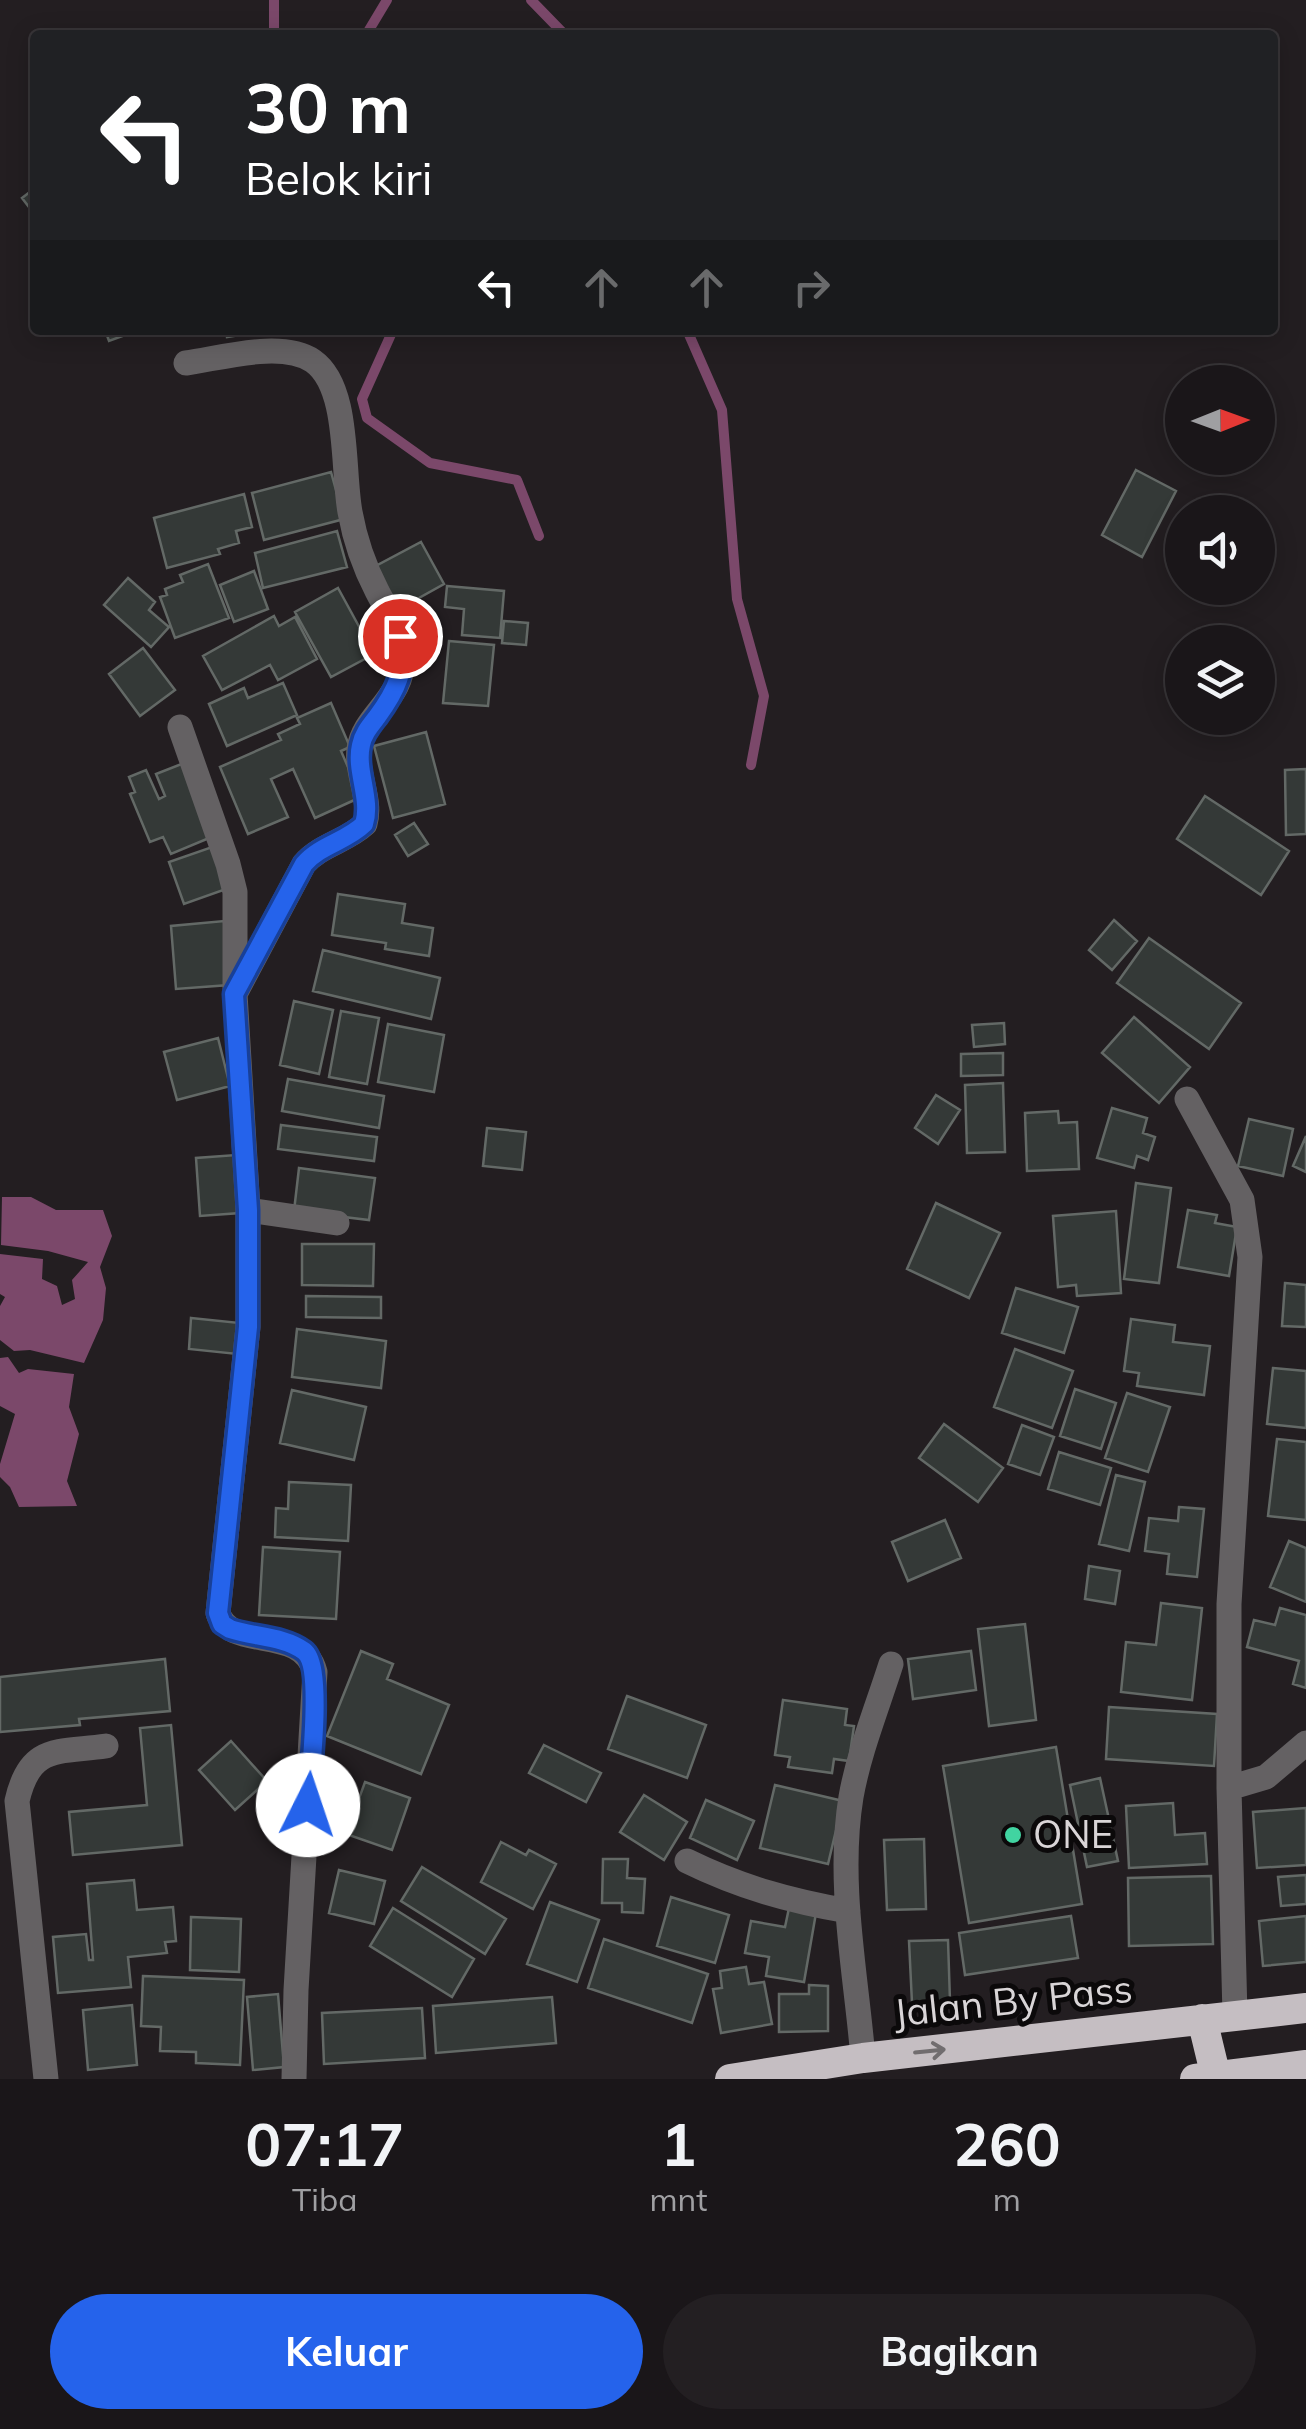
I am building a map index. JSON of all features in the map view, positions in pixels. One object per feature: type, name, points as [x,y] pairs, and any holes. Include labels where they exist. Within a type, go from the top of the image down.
[{"type":"highway","name":"Jalan By Pass","points":[[730,2079],[863,2058],[1306,2008]]},
{"type":"highway","points":[[1202,2019],[1205,2078],[1306,2064]]},
{"type":"street","points":[[186,362],[279,350],[296,352],[324,370],[337,400],[355,537],[400,636],[403,651],[397,688],[364,735],[360,748],[364,824],[353,834],[312,854],[304,864],[234,994]]},
{"type":"street","points":[[180,727],[235,892],[234,994],[248,1210],[248,1327],[218,1613],[222,1624],[234,1631],[302,1650],[315,1672],[294,2079]]},
{"type":"street","points":[[1187,1099],[1242,1200],[1250,1257],[1229,1604],[1229,1788],[1236,2015]]},
{"type":"street","points":[[248,1210],[337,1224]]},
{"type":"street","points":[[863,2058],[848,1910],[848,1828],[852,1796],[891,1664]]},
{"type":"street","points":[[1229,1788],[1266,1777],[1306,1743]]},
{"type":"street","points":[[46,2079],[17,1801],[26,1772],[44,1754],[106,1746]]},
{"type":"street","points":[[687,1861],[732,1883],[770,1895],[848,1910]]},
{"type":"shaded area","points":[[2,1197],[31,1197],[56,1210],[103,1210],[112,1236],[100,1267],[106,1288],[103,1320],[84,1363],[30,1350],[14,1351],[0,1340],[0,1306],[5,1297],[0,1294],[0,1254],[43,1259],[42,1279],[57,1286],[62,1305],[75,1299],[72,1280],[88,1262],[48,1251],[1,1245]]},
{"type":"shaded area","points":[[8,1357],[19,1373],[28,1369],[74,1374],[69,1407],[79,1434],[67,1481],[77,1506],[19,1507],[10,1487],[0,1477],[0,1464],[15,1414],[0,1406],[0,1358]]},
{"type":"building","points":[[30,192],[30,208],[22,198]]},
{"type":"building","points":[[1136,470],[1176,491],[1174,495],[1165,495],[1165,512],[1142,557],[1102,535]]},
{"type":"building","points":[[331,472],[344,519],[264,540],[252,493]]},
{"type":"building","points":[[244,494],[252,527],[236,531],[239,543],[218,549],[220,554],[167,568],[154,518]]},
{"type":"building","points":[[337,531],[347,567],[263,588],[255,553]]},
{"type":"building","points":[[421,542],[444,584],[399,609],[372,568]]},
{"type":"building","points":[[208,564],[229,618],[175,638],[160,597],[167,595],[165,589],[183,582],[180,575]]},
{"type":"building","points":[[254,571],[268,609],[234,622],[220,585]]},
{"type":"building","points":[[128,578],[155,602],[149,610],[169,627],[151,647],[104,605]]},
{"type":"building","points":[[447,586],[504,591],[500,638],[462,635],[464,609],[445,607]]},
{"type":"building","points":[[338,588],[374,654],[331,677],[295,612]]},
{"type":"building","points":[[274,616],[279,626],[295,617],[317,659],[278,680],[270,665],[222,690],[203,656]]},
{"type":"building","points":[[504,621],[528,623],[526,645],[502,643]]},
{"type":"building","points":[[449,641],[494,645],[488,706],[443,703]]},
{"type":"building","points":[[143,648],[175,690],[140,716],[109,674]]},
{"type":"building","points":[[283,683],[297,715],[227,746],[209,704],[244,688],[248,698]]},
{"type":"building","points":[[331,703],[350,747],[341,751],[361,797],[315,818],[293,769],[271,779],[288,817],[248,834],[220,767],[281,740],[278,734],[300,724],[297,718]]},
{"type":"building","points":[[426,732],[445,804],[393,818],[374,746]]},
{"type":"building","points":[[184,763],[214,836],[171,854],[163,837],[150,842],[130,794],[135,792],[129,777],[146,770],[159,799],[165,796],[156,774]]},
{"type":"building","points":[[1306,769],[1306,834],[1286,835],[1285,770]]},
{"type":"building","points":[[1205,796],[1289,851],[1261,895],[1177,839]]},
{"type":"building","points":[[414,823],[428,844],[408,856],[395,835]]},
{"type":"building","points":[[215,846],[229,888],[184,904],[169,862]]},
{"type":"building","points":[[338,894],[405,904],[402,923],[433,928],[429,956],[385,949],[386,943],[332,935]]},
{"type":"building","points":[[1114,920],[1137,941],[1112,970],[1089,950]]},
{"type":"building","points":[[224,921],[229,985],[176,989],[171,926]]},
{"type":"building","points":[[1149,938],[1241,1003],[1209,1049],[1117,983]]},
{"type":"building","points":[[323,950],[440,978],[431,1019],[313,991]]},
{"type":"building","points":[[294,1001],[333,1010],[319,1074],[280,1065]]},
{"type":"building","points":[[341,1011],[379,1018],[367,1084],[329,1077]]},
{"type":"building","points":[[1134,1017],[1190,1067],[1159,1103],[1102,1053]]},
{"type":"building","points":[[1004,1023],[1005,1044],[974,1047],[972,1025]]},
{"type":"building","points":[[388,1024],[444,1035],[434,1092],[378,1082]]},
{"type":"building","points":[[218,1038],[230,1086],[177,1100],[164,1052]]},
{"type":"building","points":[[1003,1053],[1003,1075],[961,1076],[961,1054]]},
{"type":"building","points":[[288,1079],[384,1096],[379,1128],[282,1111]]},
{"type":"building","points":[[1003,1083],[1005,1152],[967,1153],[965,1085]]},
{"type":"building","points":[[936,1095],[960,1110],[938,1144],[915,1128]]},
{"type":"building","points":[[1112,1108],[1147,1118],[1143,1133],[1155,1137],[1148,1160],[1137,1156],[1134,1168],[1097,1158]]},
{"type":"building","points":[[1058,1111],[1059,1123],[1077,1122],[1079,1169],[1027,1171],[1025,1113]]},
{"type":"building","points":[[1249,1119],[1293,1129],[1283,1176],[1238,1166]]},
{"type":"building","points":[[281,1125],[377,1137],[374,1161],[278,1149]]},
{"type":"building","points":[[487,1128],[526,1132],[522,1170],[483,1166]]},
{"type":"building","points":[[1306,1136],[1306,1172],[1293,1166]]},
{"type":"building","points":[[236,1155],[240,1213],[200,1216],[196,1158]]},
{"type":"building","points":[[299,1168],[375,1178],[369,1220],[294,1211]]},
{"type":"building","points":[[1136,1183],[1171,1188],[1159,1283],[1124,1279]]},
{"type":"building","points":[[936,1203],[1000,1233],[969,1298],[907,1269]]},
{"type":"building","points":[[1188,1210],[1217,1215],[1215,1223],[1237,1227],[1229,1276],[1178,1267]]},
{"type":"building","points":[[1116,1211],[1121,1293],[1077,1296],[1076,1285],[1058,1287],[1053,1216]]},
{"type":"building","points":[[302,1244],[374,1244],[373,1286],[302,1285]]},
{"type":"building","points":[[1285,1283],[1306,1285],[1306,1327],[1282,1326]]},
{"type":"building","points":[[1016,1288],[1078,1307],[1064,1353],[1002,1333]]},
{"type":"building","points":[[306,1296],[381,1297],[381,1318],[306,1317]]},
{"type":"building","points":[[191,1318],[240,1323],[237,1354],[189,1349]]},
{"type":"building","points":[[1131,1319],[1175,1325],[1173,1342],[1210,1346],[1204,1395],[1137,1386],[1139,1373],[1124,1371]]},
{"type":"building","points":[[297,1329],[386,1341],[381,1388],[292,1377]]},
{"type":"building","points":[[1015,1349],[1073,1371],[1052,1428],[994,1407]]},
{"type":"building","points":[[1273,1368],[1306,1371],[1306,1428],[1267,1424]]},
{"type":"building","points":[[1075,1389],[1116,1403],[1101,1449],[1060,1436]]},
{"type":"building","points":[[292,1390],[366,1407],[354,1460],[280,1443]]},
{"type":"building","points":[[1127,1393],[1170,1407],[1148,1472],[1105,1458]]},
{"type":"building","points":[[944,1424],[1003,1468],[978,1502],[919,1458]]},
{"type":"building","points":[[1022,1425],[1054,1437],[1040,1475],[1008,1464]]},
{"type":"building","points":[[1277,1439],[1306,1442],[1306,1520],[1268,1516]]},
{"type":"building","points":[[1059,1452],[1111,1468],[1100,1505],[1048,1489]]},
{"type":"building","points":[[1116,1475],[1145,1482],[1129,1551],[1099,1544]]},
{"type":"building","points":[[289,1482],[351,1485],[348,1541],[275,1537],[276,1508],[288,1509]]},
{"type":"building","points":[[1179,1507],[1204,1509],[1197,1577],[1167,1574],[1169,1554],[1145,1551],[1149,1518],[1178,1521]]},
{"type":"building","points":[[945,1520],[961,1558],[908,1581],[892,1542]]},
{"type":"building","points":[[1289,1541],[1306,1548],[1306,1602],[1270,1587]]},
{"type":"building","points":[[263,1547],[340,1552],[336,1619],[259,1615]]},
{"type":"building","points":[[1089,1566],[1120,1571],[1115,1604],[1085,1599]]},
{"type":"building","points":[[1161,1603],[1202,1608],[1192,1700],[1121,1692],[1126,1642],[1156,1645]]},
{"type":"building","points":[[1280,1608],[1306,1615],[1306,1688],[1293,1684],[1299,1661],[1247,1647],[1254,1620],[1275,1625]]},
{"type":"building","points":[[1025,1624],[1036,1720],[989,1726],[978,1629]]},
{"type":"building","points":[[361,1651],[393,1664],[387,1679],[449,1705],[421,1774],[327,1736]]},
{"type":"building","points":[[971,1651],[976,1690],[913,1699],[908,1659]]},
{"type":"building","points":[[165,1659],[170,1711],[79,1719],[80,1725],[0,1732],[0,1677]]},
{"type":"building","points":[[627,1696],[706,1725],[687,1778],[608,1749]]},
{"type":"building","points":[[783,1700],[847,1709],[845,1725],[854,1726],[849,1761],[834,1759],[832,1773],[788,1767],[790,1757],[775,1755]]},
{"type":"building","points":[[1109,1707],[1217,1714],[1214,1766],[1106,1759]]},
{"type":"building","points":[[171,1725],[182,1845],[73,1855],[69,1812],[147,1805],[140,1728]]},
{"type":"building","points":[[231,1741],[267,1781],[235,1810],[199,1770]]},
{"type":"building","points":[[544,1745],[601,1773],[586,1802],[529,1773]]},
{"type":"building","name":"ONE","points":[[1056,1747],[1082,1904],[969,1923],[943,1766]]},
{"type":"building","points":[[1100,1778],[1118,1861],[1087,1867],[1070,1785]]},
{"type":"building","points":[[365,1782],[410,1798],[392,1850],[346,1834]]},
{"type":"building","points":[[775,1785],[843,1801],[828,1864],[760,1848]]},
{"type":"building","points":[[644,1795],[687,1822],[664,1860],[620,1832]]},
{"type":"building","points":[[706,1800],[754,1821],[737,1860],[690,1838]]},
{"type":"building","points":[[1173,1803],[1175,1835],[1205,1833],[1207,1864],[1129,1868],[1126,1806]]},
{"type":"building","points":[[1306,1808],[1306,1865],[1257,1868],[1253,1812]]},
{"type":"building","points":[[924,1839],[926,1909],[887,1910],[884,1840]]},
{"type":"building","points":[[501,1842],[556,1864],[533,1909],[481,1882]]},
{"type":"building","points":[[603,1859],[628,1859],[627,1878],[645,1879],[643,1913],[622,1912],[622,1903],[602,1903]]},
{"type":"building","points":[[422,1867],[506,1919],[485,1954],[401,1901]]},
{"type":"building","points":[[339,1870],[385,1881],[374,1924],[329,1913]]},
{"type":"building","points":[[1306,1875],[1306,1904],[1281,1906],[1278,1877]]},
{"type":"building","points":[[1211,1876],[1213,1944],[1129,1946],[1128,1878]]},
{"type":"building","points":[[134,1880],[137,1910],[173,1907],[176,1941],[165,1942],[167,1953],[128,1957],[131,1987],[58,1993],[53,1937],[86,1934],[89,1960],[93,1960],[87,1884]]},
{"type":"building","points":[[671,1897],[729,1915],[715,1963],[657,1946]]},
{"type":"building","points":[[550,1902],[599,1920],[577,1982],[527,1964]]},
{"type":"building","points":[[393,1908],[474,1959],[452,1997],[370,1946]]},
{"type":"building","points":[[789,1908],[816,1913],[804,1982],[766,1976],[769,1957],[745,1953],[751,1921],[785,1927]]},
{"type":"building","points":[[1071,1916],[1078,1958],[965,1975],[959,1933]]},
{"type":"building","points":[[1306,1916],[1306,1962],[1263,1966],[1259,1921]]},
{"type":"building","points":[[191,1917],[241,1919],[239,1972],[190,1970]]},
{"type":"building","points":[[604,1939],[708,1974],[692,2023],[588,1988]]},
{"type":"building","points":[[948,1940],[950,2001],[912,2003],[909,1941]]},
{"type":"building","points":[[746,1967],[749,1984],[764,1982],[772,2024],[721,2033],[713,1989],[722,1988],[720,1971]]},
{"type":"building","points":[[143,1976],[244,1980],[240,2065],[196,2063],[196,2052],[160,2051],[161,2027],[141,2026]]},
{"type":"building","points":[[809,1985],[828,1986],[828,2031],[779,2032],[779,1994],[809,1994]]},
{"type":"building","points":[[278,1994],[284,2067],[253,2070],[247,1997]]},
{"type":"building","points":[[552,1997],[556,2043],[436,2053],[433,2006]]},
{"type":"building","points":[[132,2005],[137,2065],[88,2070],[83,2010]]},
{"type":"building","points":[[422,2008],[425,2058],[324,2064],[322,2013]]},
{"type":"waterway","points":[[274,0],[274,30]]},
{"type":"waterway","points":[[369,30],[387,0]]},
{"type":"waterway","points":[[531,0],[560,30]]},
{"type":"waterway","points":[[391,335],[362,399],[367,418],[430,463],[517,480],[539,536]]},
{"type":"waterway","points":[[689,335],[722,410],[737,599],[764,696],[751,765]]},
{"type":"place","name":"ONE","points":[[1013,1835]]},
{"type":"route","points":[[308,1805],[313,1663],[302,1650],[230,1629],[222,1624],[218,1613],[248,1327],[248,1210],[234,994],[304,864],[312,854],[360,829],[367,818],[360,748],[364,735],[397,688],[402,671],[400,636]]}]
